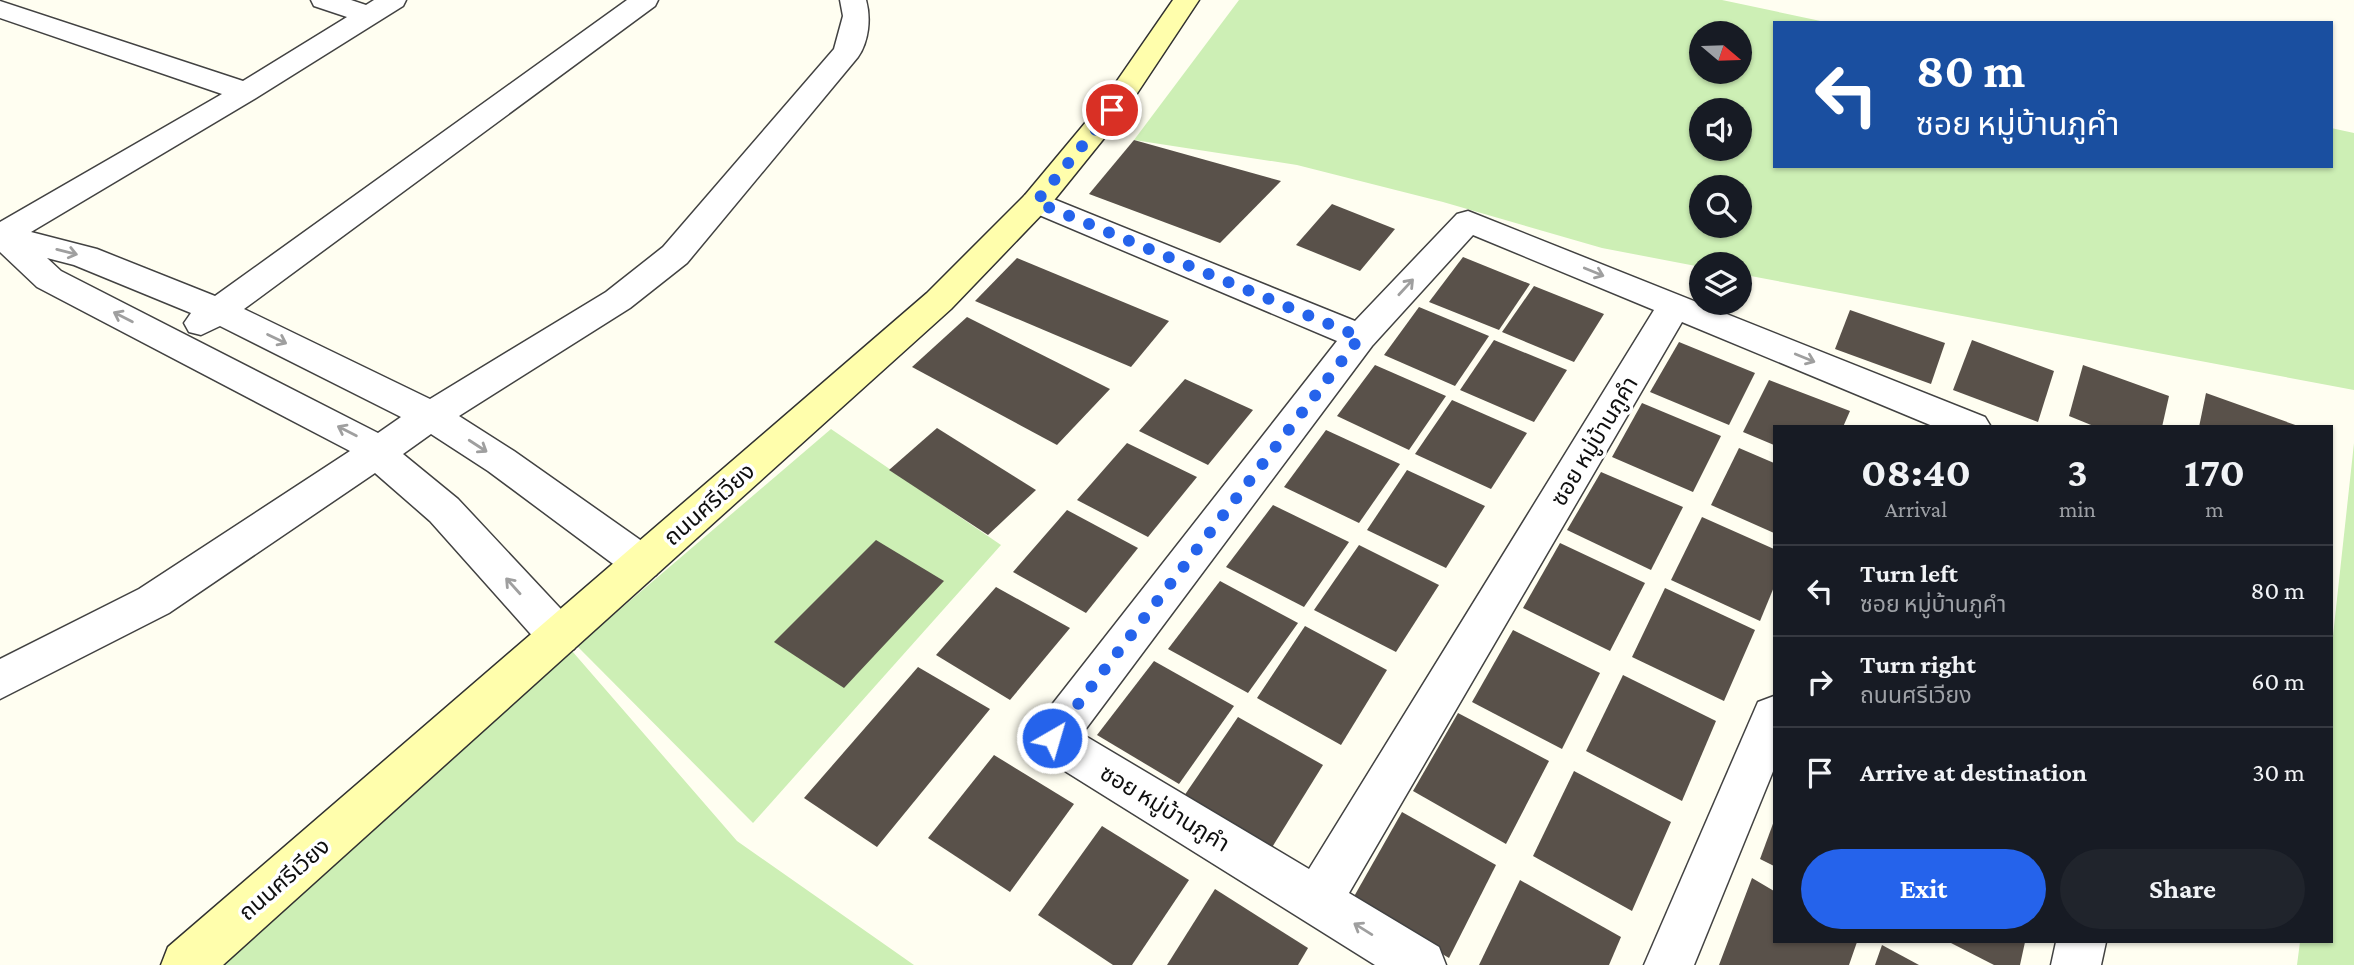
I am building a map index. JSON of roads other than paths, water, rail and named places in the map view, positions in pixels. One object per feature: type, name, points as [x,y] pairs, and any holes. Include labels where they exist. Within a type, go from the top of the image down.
[{"type":"main road","name":"ถนนศรีเวียง","points":[[186,965],[939,300],[1036,202],[1112,110],[1186,0]]},
{"type":"street","points":[[324,0],[381,8]]},
{"type":"street","points":[[174,343],[645,0]]},
{"type":"street","points":[[0,680],[154,600],[431,416],[618,300],[675,256],[848,51],[857,16],[853,0]]},
{"type":"street","points":[[0,235],[246,92],[381,8]]},
{"type":"street","points":[[0,9],[246,92]]},
{"type":"street","points":[[1036,202],[1360,337]]},
{"type":"street","name":"ซอย หมู่บ้านภูคำ","points":[[1421,965],[1052,738],[1360,337],[1468,221],[1675,305],[1903,414],[1961,425]]},
{"type":"street","points":[[0,235],[85,257],[219,311],[431,416],[501,461],[642,563]]},
{"type":"street","points":[[0,235],[49,279],[358,437],[444,510],[559,636]]},
{"type":"street","name":"ซอย หมู่บ้านภูคำ","points":[[1317,901],[1675,305]]},
{"type":"street","points":[[1669,965],[1773,718]]},
{"type":"street","points":[[2076,965],[2081,943]]}]
